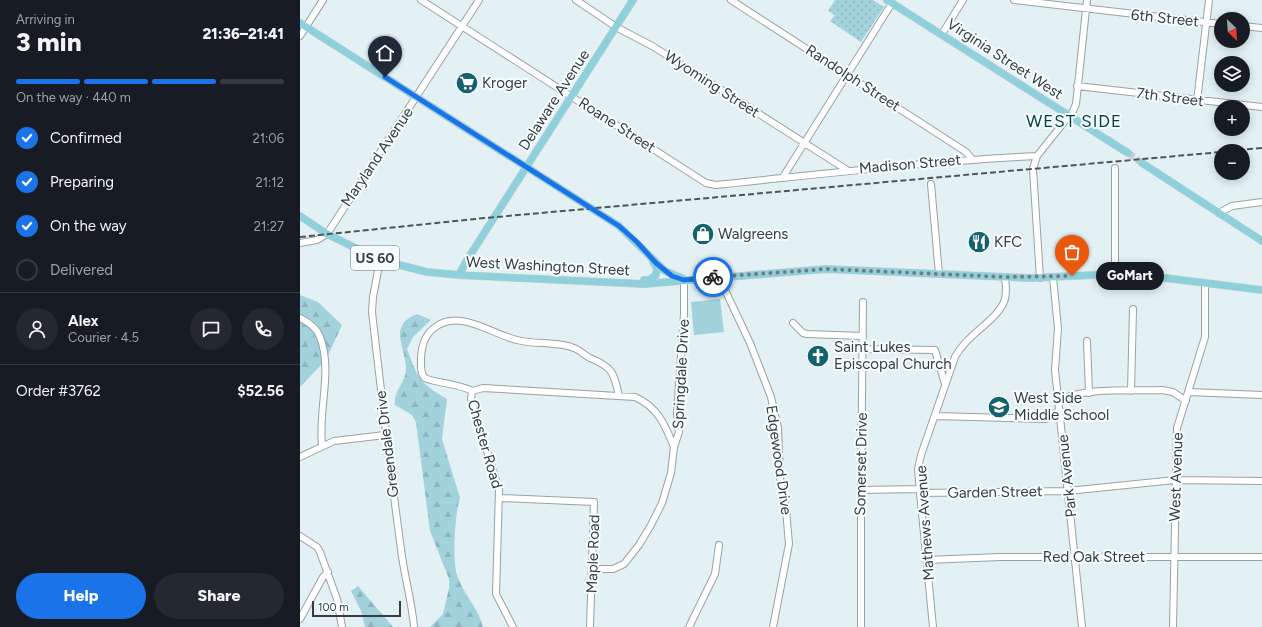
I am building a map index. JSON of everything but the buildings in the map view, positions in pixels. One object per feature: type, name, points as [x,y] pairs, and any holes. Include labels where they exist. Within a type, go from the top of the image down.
[{"type":"main road","name":"Delaware Avenue","points":[[459,275],[467,260],[633,0]]},
{"type":"main road","name":"Virginia Street West","points":[[889,2],[942,34],[1128,153]]},
{"type":"main road","points":[[303,25],[619,226],[665,271],[684,280]]},
{"type":"main road","points":[[1142,163],[1262,241]]},
{"type":"main road","name":"West Washington Street","points":[[300,216],[327,234],[380,260],[427,272],[459,275],[644,284],[724,276],[826,269],[1040,278],[1115,274],[1262,290]]},
{"type":"main road","points":[[620,282],[653,278],[657,271],[651,258]]},
{"type":"street","points":[[300,36],[303,25],[323,0]]},
{"type":"street","name":"Roane Street","points":[[421,0],[706,183],[718,185],[783,177]]},
{"type":"street","name":"Maryland Avenue","points":[[327,234],[479,0]]},
{"type":"street","name":"Wyoming Street","points":[[576,0],[616,27],[654,47],[847,170]]},
{"type":"street","name":"Randolph Street","points":[[731,0],[848,74],[966,152],[972,159]]},
{"type":"street","points":[[942,34],[963,0]]},
{"type":"street","name":"6th Street","points":[[1014,0],[1214,23]]},
{"type":"street","points":[[1040,278],[1033,169],[1037,156],[1076,104],[1086,0]]},
{"type":"street","points":[[1198,101],[1209,0]]},
{"type":"street","points":[[783,177],[803,143],[848,74],[889,2]]},
{"type":"street","points":[[1250,27],[1262,28]]},
{"type":"street","name":"7th Street","points":[[1077,86],[1198,101],[1262,107]]},
{"type":"street","name":"Madison Street","points":[[783,177],[972,159],[1037,156]]},
{"type":"street","points":[[1115,168],[1115,274]]},
{"type":"street","points":[[931,184],[939,274]]},
{"type":"street","points":[[1220,213],[1232,206],[1262,202]]},
{"type":"street","points":[[300,243],[317,240],[327,234]]},
{"type":"street","name":"Greendale Drive","points":[[380,260],[373,297],[372,312],[385,435],[402,562],[411,602],[414,627]]},
{"type":"street","name":"Edgewood Drive","points":[[724,276],[725,290],[750,343],[771,397],[778,428],[780,478],[786,510],[789,544],[773,627]]},
{"type":"street","name":"Mathews Avenue","points":[[933,627],[918,469],[921,455],[945,384],[961,345],[994,316],[1005,301],[1005,277]]},
{"type":"street","name":"Park Avenue","points":[[1053,278],[1058,328],[1055,370],[1082,627]]},
{"type":"street","name":"Springdale Drive","points":[[592,569],[613,569],[620,567],[640,545],[662,503],[671,473],[674,446],[679,432],[677,413],[684,314],[684,280]]},
{"type":"street","name":"West Avenue","points":[[1173,627],[1177,428],[1205,337],[1205,283]]},
{"type":"street","name":"Somerset Drive","points":[[861,627],[860,490],[863,302]]},
{"type":"street","points":[[1131,391],[1133,309]]},
{"type":"street","points":[[300,318],[312,326],[320,336],[323,350],[325,385],[321,419],[322,445]]},
{"type":"street","points":[[472,391],[454,384],[425,378],[422,373],[422,343],[430,331],[440,323],[453,320],[469,322],[516,340],[574,348],[610,368],[615,378],[619,396]]},
{"type":"street","points":[[793,323],[803,333],[808,334],[863,336]]},
{"type":"street","points":[[1087,341],[1089,393]]},
{"type":"street","points":[[863,350],[935,350],[945,384]]},
{"type":"street","name":"Chester Road","points":[[513,627],[496,594],[500,498],[471,398],[472,391],[483,388],[635,398],[646,402],[655,410],[664,422],[674,446]]},
{"type":"street","points":[[1059,400],[1070,395],[1089,393],[1166,391],[1177,394],[1186,401]]},
{"type":"street","points":[[1189,392],[1262,395]]},
{"type":"street","points":[[935,416],[1046,419],[1060,410]]},
{"type":"street","points":[[300,457],[322,445],[338,440],[385,435]]},
{"type":"street","name":"Garden Street","points":[[860,490],[1068,492],[1175,480],[1262,481]]},
{"type":"street","name":"Maple Road","points":[[500,498],[594,502],[590,627]]},
{"type":"street","points":[[300,536],[317,547],[328,572],[337,599],[342,627]]},
{"type":"street","points":[[689,627],[715,574],[719,545]]},
{"type":"street","name":"Red Oak Street","points":[[927,560],[1000,557],[1262,557]]},
{"type":"street","points":[[300,619],[323,577],[328,572]]},
{"type":"green space","points":[[835,0],[873,0],[884,7],[861,42],[830,21],[835,15],[828,11]]},
{"type":"green space","points":[[300,295],[318,302],[342,325],[326,360],[300,387]]},
{"type":"green space","points":[[720,299],[724,332],[694,335],[691,302]]},
{"type":"green space","points":[[417,314],[431,320],[413,337],[407,349],[417,374],[425,384],[447,399],[442,439],[460,498],[455,536],[455,568],[463,588],[478,613],[483,627],[430,627],[443,614],[449,588],[449,579],[430,531],[416,422],[412,415],[395,405],[397,391],[404,379],[406,370],[400,332],[404,323],[412,316]]},
{"type":"green space","points":[[358,586],[393,627],[365,627],[361,611],[351,591]]},
{"type":"tunnel","points":[[1128,153],[1142,163]]},
{"type":"railway","points":[[1250,149],[1262,148]]},
{"type":"railway","points":[[300,237],[485,218],[1214,153]]},
{"type":"way so far","points":[[713,277],[826,269],[1040,278],[1072,276]]},
{"type":"place","name":"Kroger","points":[[467,83]]},
{"type":"place","name":"Walgreens","points":[[703,234]]},
{"type":"place","name":"KFC","points":[[979,242]]},
{"type":"place","name":"GoMart","points":[[1072,276]]},
{"type":"place","name":"Saint Lukes Episcopal Church","points":[[818,356]]},
{"type":"place","name":"West Side Middle School","points":[[999,407]]},
{"type":"district","name":"WEST SIDE","points":[[1074,121]]},
{"type":"route","points":[[385,77],[619,226],[637,242],[656,263],[672,276],[684,280],[713,277]]}]
